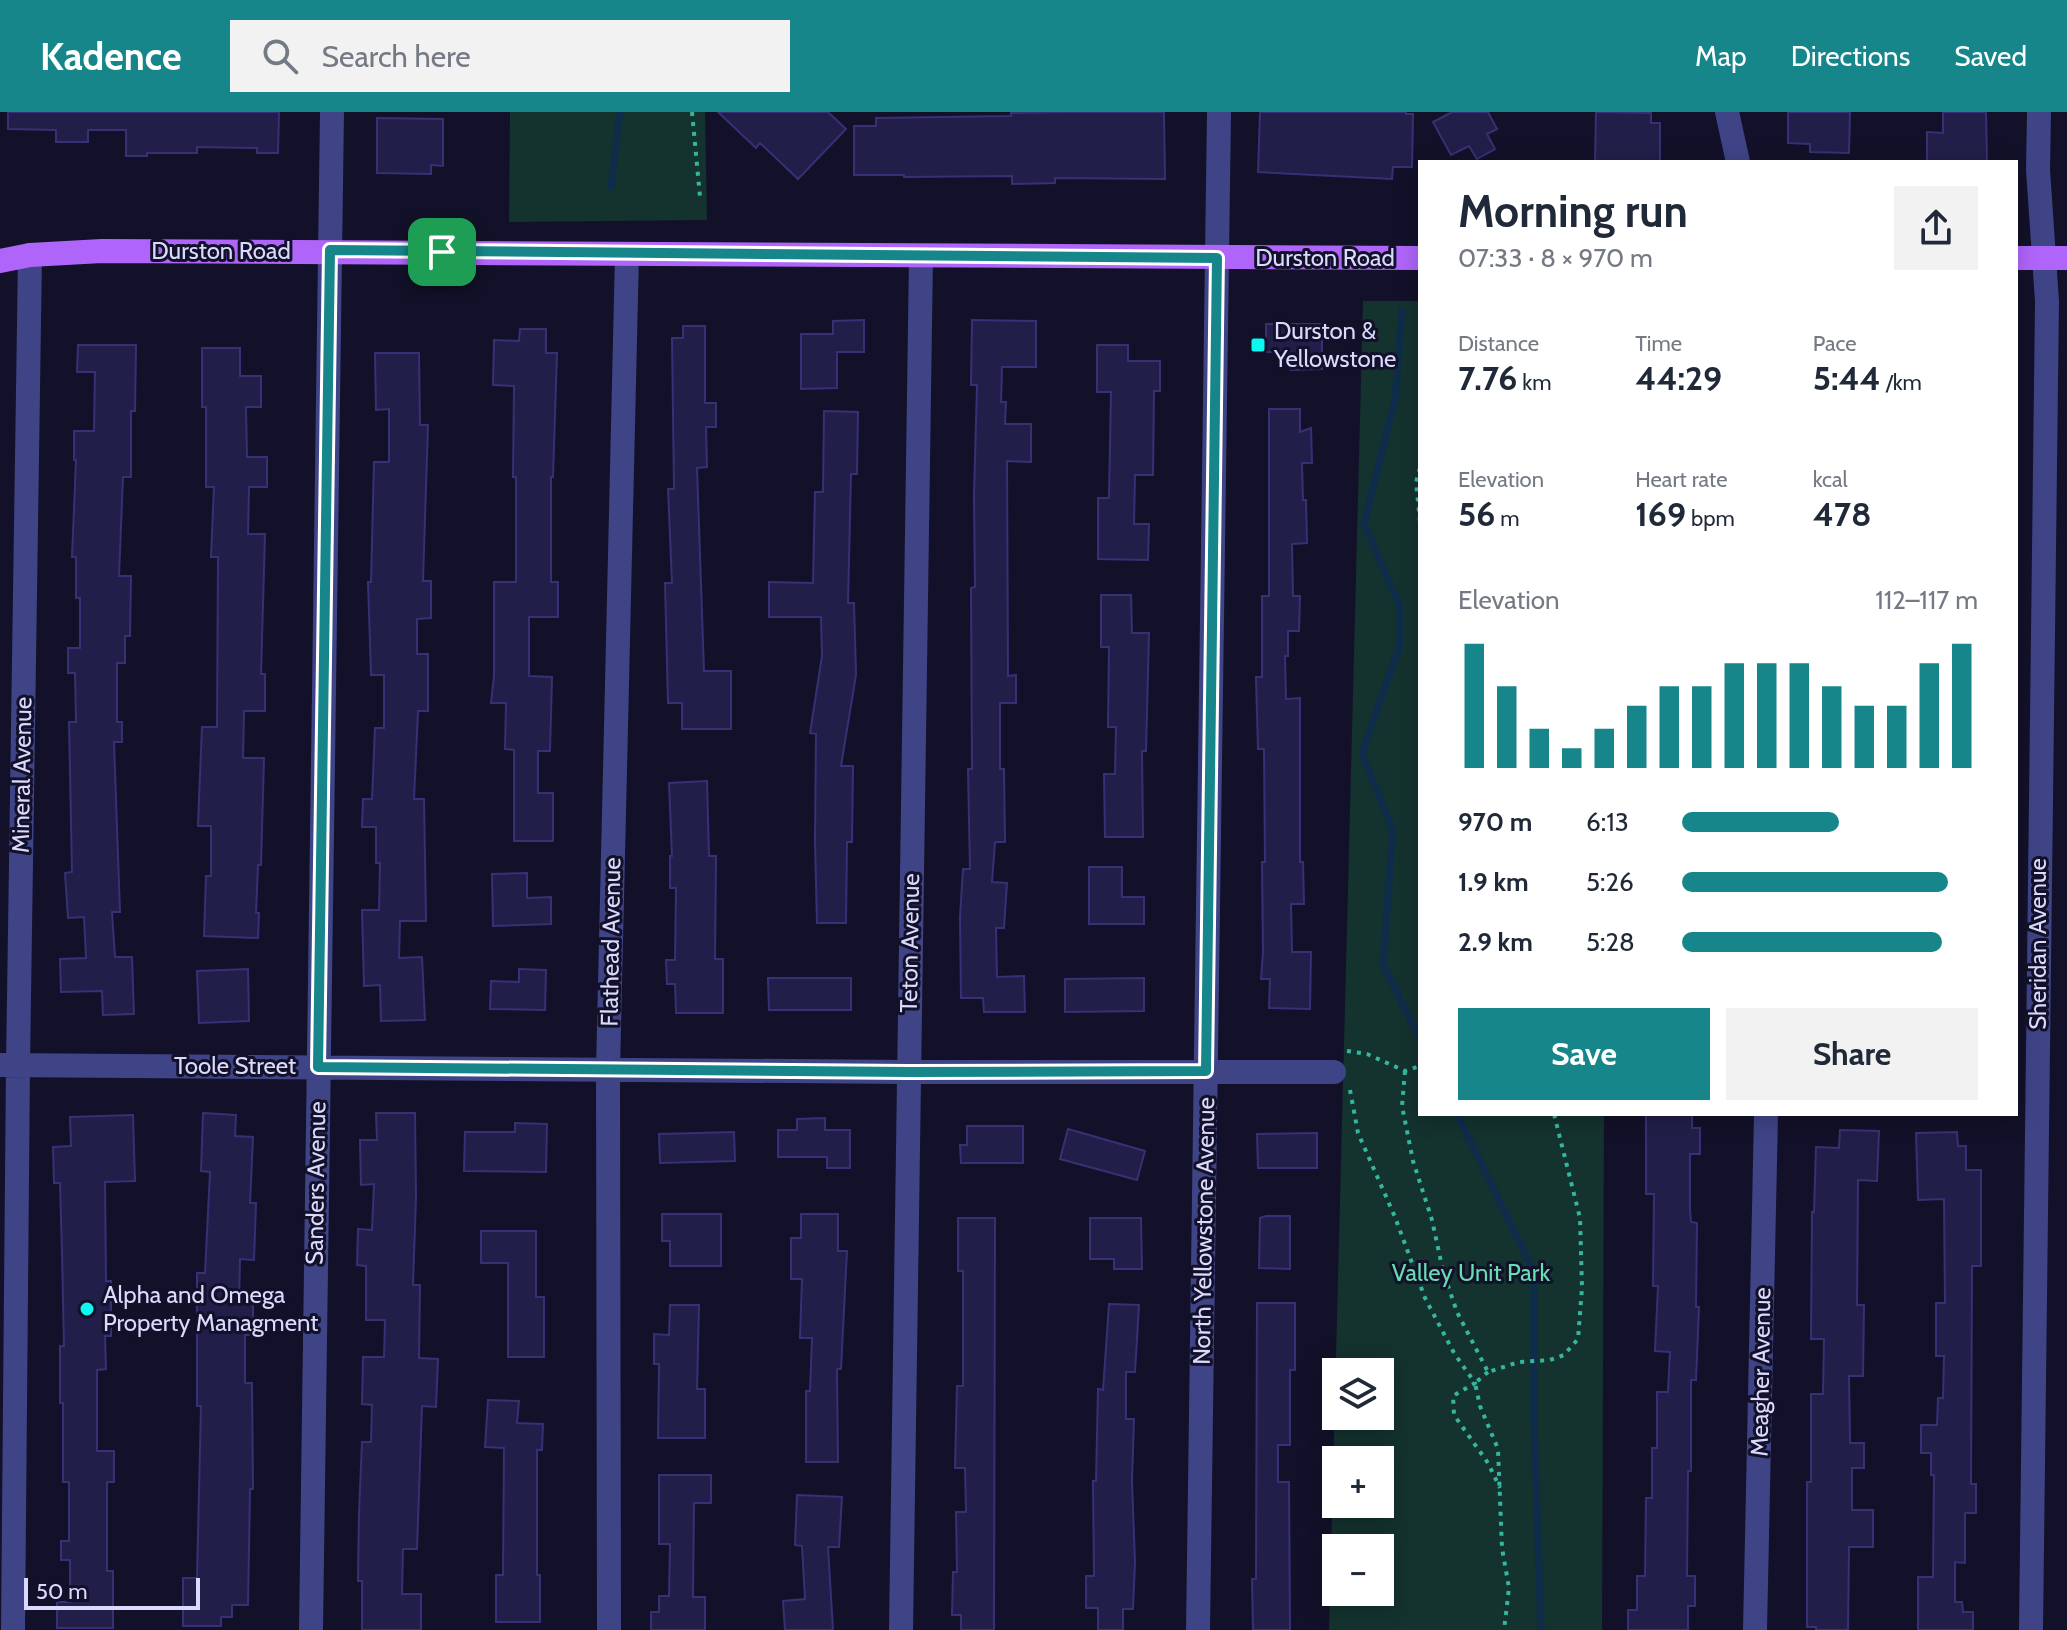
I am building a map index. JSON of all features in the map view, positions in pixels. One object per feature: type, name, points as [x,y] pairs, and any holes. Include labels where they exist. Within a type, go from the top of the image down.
[{"type":"main road","name":"Durston Road","points":[[0,243],[30,255]]},
{"type":"main road","name":"Durston Road","points":[[0,261],[30,255],[102,251],[330,250],[1418,258]]},
{"type":"main road","points":[[2018,258],[2056,258]]},
{"type":"street","name":"Sanders Avenue","points":[[311,1630],[332,112]]},
{"type":"street","name":"North Yellowstone Avenue","points":[[1198,1630],[1219,112]]},
{"type":"street","points":[[1727,112],[1738,160]]},
{"type":"street","name":"Sheridan Avenue","points":[[2031,1630],[2026,1087],[2056,457],[2047,301],[2056,258],[2038,170],[2039,112]]},
{"type":"street","name":"Flathead Avenue","points":[[609,1630],[608,1070],[627,254]]},
{"type":"street","name":"Mineral Avenue","points":[[13,1630],[9,1065],[30,255]]},
{"type":"street","name":"Teton Avenue","points":[[901,1630],[921,256]]},
{"type":"street","name":"Toole Street","points":[[9,1065],[908,1072],[1206,1071],[1342,1081]]},
{"type":"street","name":"Meagher Avenue","points":[[1755,1630],[1766,1116]]},
{"type":"path","points":[[692,112],[700,197]]},
{"type":"path","points":[[1418,475],[1418,502]]},
{"type":"path","points":[[1405,1071],[1402,1106],[1413,1161],[1432,1220],[1443,1271],[1457,1312],[1488,1372]]},
{"type":"path","points":[[1342,1081],[1358,1133],[1395,1217],[1425,1298],[1454,1353],[1475,1383],[1480,1406],[1498,1449],[1502,1548],[1509,1588],[1504,1630]]},
{"type":"path","points":[[1500,1488],[1488,1463],[1454,1415],[1453,1396],[1488,1372],[1519,1362],[1550,1360],[1564,1355],[1578,1339],[1582,1288],[1580,1218],[1554,1116]]},
{"type":"green space","points":[[510,112],[705,112],[707,220],[509,222]]},
{"type":"green space","name":"Valley Unit Park","points":[[1363,301],[1418,301],[1418,1116],[1604,1116],[1602,1630],[1329,1630],[1330,1606],[1394,1606],[1394,1534],[1331,1534],[1332,1518],[1394,1518],[1394,1446],[1334,1446],[1334,1430],[1394,1430],[1394,1358],[1336,1358]]},
{"type":"building","points":[[8,112],[279,112],[278,153],[257,153],[257,148],[197,147],[197,153],[126,156],[126,130],[88,130],[88,142],[56,142],[56,130],[8,129]]},
{"type":"building","points":[[718,112],[828,112],[846,129],[798,179],[760,143],[756,148]]},
{"type":"building","points":[[1164,112],[1165,179],[1055,178],[1055,183],[1012,184],[1012,176],[854,175],[854,126],[876,126],[876,118]]},
{"type":"building","points":[[1260,112],[1413,114],[1412,167],[1393,167],[1392,179],[1258,172]]},
{"type":"building","points":[[1452,112],[1488,112],[1497,129],[1487,134],[1495,149],[1477,159],[1469,146],[1451,155],[1433,122]]},
{"type":"building","points":[[1596,112],[1651,113],[1651,123],[1660,123],[1660,160],[1595,160]]},
{"type":"building","points":[[1788,112],[1850,112],[1849,153],[1810,152],[1810,144],[1788,143]]},
{"type":"building","points":[[1943,112],[1986,112],[1987,160],[1927,160],[1927,132],[1943,133]]},
{"type":"building","points":[[377,118],[443,119],[443,166],[431,165],[431,174],[377,173]]},
{"type":"building","points":[[864,320],[864,352],[837,352],[837,388],[801,389],[801,334],[833,334],[833,321]]},
{"type":"building","points":[[972,320],[1036,321],[1036,367],[1002,367],[1001,402],[1006,402],[1005,424],[1031,424],[1031,462],[1007,461],[1008,676],[1016,675],[1016,703],[1000,703],[1005,842],[995,842],[992,882],[1007,883],[1004,928],[996,928],[997,977],[1024,976],[1025,1012],[984,1012],[983,998],[961,998],[963,869],[970,869],[971,588],[975,587],[977,385],[971,385]]},
{"type":"building","points":[[1266,324],[1322,324],[1322,369],[1291,370],[1291,352],[1266,352]]},
{"type":"building","points":[[683,326],[705,326],[705,403],[716,403],[716,427],[706,427],[707,467],[697,468],[704,671],[731,671],[731,729],[682,729],[682,703],[668,703],[665,583],[672,583],[668,489],[674,489],[672,338],[683,338]]},
{"type":"building","points":[[520,329],[546,329],[546,353],[557,353],[551,477],[551,582],[558,582],[558,617],[529,617],[529,676],[552,677],[550,751],[538,751],[538,793],[553,793],[553,841],[514,841],[514,750],[505,749],[506,703],[491,703],[494,582],[516,582],[514,386],[493,385],[494,340],[519,341]]},
{"type":"building","points":[[78,345],[136,345],[135,411],[131,411],[131,477],[123,477],[119,576],[131,576],[130,636],[125,636],[125,663],[117,663],[117,722],[122,722],[122,742],[114,742],[120,912],[112,912],[115,957],[132,957],[134,1014],[103,1015],[102,991],[61,992],[60,959],[86,958],[84,917],[68,918],[65,873],[72,872],[69,722],[76,722],[75,673],[68,673],[68,648],[80,648],[80,598],[76,598],[76,557],[72,557],[76,460],[74,431],[94,431],[95,372],[77,372]]},
{"type":"building","points":[[1097,345],[1128,345],[1128,361],[1160,361],[1160,391],[1154,391],[1153,475],[1135,475],[1134,524],[1149,524],[1148,560],[1098,559],[1098,498],[1109,498],[1111,392],[1097,392]]},
{"type":"building","points":[[202,348],[240,348],[240,376],[261,376],[261,407],[246,407],[247,457],[267,457],[267,487],[249,487],[248,534],[265,534],[261,674],[265,674],[265,711],[244,711],[243,758],[264,758],[261,865],[258,865],[256,913],[259,913],[258,938],[204,936],[206,876],[211,876],[211,826],[198,826],[202,727],[217,727],[218,557],[211,557],[214,487],[206,487]]},
{"type":"building","points":[[375,353],[419,353],[420,425],[428,425],[423,581],[431,581],[431,618],[417,619],[417,654],[428,654],[428,711],[418,711],[414,799],[424,799],[426,921],[400,921],[399,958],[422,957],[425,1020],[381,1021],[380,985],[364,986],[362,910],[379,910],[380,863],[376,863],[376,827],[362,827],[363,799],[372,799],[375,728],[384,728],[384,675],[371,675],[368,582],[371,582],[374,462],[389,462],[389,409],[376,410]]},
{"type":"building","points":[[1269,409],[1300,409],[1300,432],[1311,428],[1312,463],[1302,463],[1307,543],[1292,544],[1293,596],[1300,596],[1299,631],[1288,631],[1288,656],[1285,656],[1286,699],[1300,698],[1300,862],[1303,862],[1304,904],[1291,904],[1292,952],[1311,952],[1310,1009],[1269,1008],[1270,979],[1261,979],[1262,862],[1265,862],[1264,749],[1258,749],[1256,677],[1262,677],[1262,596],[1269,596]]},
{"type":"building","points":[[824,411],[858,412],[857,474],[851,474],[848,603],[854,603],[856,675],[841,766],[853,766],[852,842],[847,842],[846,923],[817,923],[816,734],[810,733],[822,656],[821,617],[769,617],[769,582],[813,583],[815,492],[823,492]]},
{"type":"building","points":[[1101,595],[1131,595],[1132,633],[1149,633],[1146,751],[1142,751],[1143,837],[1105,837],[1104,774],[1115,774],[1116,727],[1108,727],[1109,647],[1101,647]]},
{"type":"building","points":[[707,781],[709,856],[716,856],[715,959],[723,959],[723,1013],[676,1013],[675,984],[667,984],[666,960],[675,960],[676,888],[670,888],[669,783]]},
{"type":"building","points":[[1089,867],[1122,867],[1122,897],[1144,897],[1144,924],[1089,924]]},
{"type":"building","points":[[527,873],[527,898],[551,897],[551,924],[493,926],[492,874]]},
{"type":"building","points":[[248,969],[249,1021],[199,1023],[197,971]]},
{"type":"building","points":[[519,969],[546,970],[545,1010],[490,1009],[491,981],[519,982]]},
{"type":"building","points":[[768,978],[851,978],[851,1010],[769,1010]]},
{"type":"building","points":[[1144,978],[1144,1011],[1065,1012],[1065,979]]},
{"type":"building","points":[[203,1113],[236,1115],[235,1136],[253,1137],[250,1203],[256,1203],[254,1260],[240,1259],[239,1303],[253,1303],[253,1335],[245,1335],[245,1383],[252,1383],[253,1489],[250,1489],[248,1605],[232,1605],[232,1617],[221,1617],[221,1626],[183,1626],[183,1578],[197,1578],[201,1406],[197,1406],[197,1273],[205,1273],[210,1172],[201,1171]]},
{"type":"building","points":[[376,1113],[415,1113],[413,1285],[420,1285],[419,1358],[438,1359],[436,1407],[422,1406],[417,1549],[403,1549],[402,1594],[421,1594],[421,1630],[362,1630],[362,1581],[358,1581],[362,1442],[371,1442],[372,1405],[362,1404],[363,1357],[384,1357],[385,1320],[366,1320],[366,1266],[357,1265],[358,1229],[372,1230],[374,1184],[361,1185],[360,1140],[377,1140]]},
{"type":"building","points":[[133,1115],[135,1181],[105,1182],[106,1281],[111,1281],[111,1336],[105,1336],[106,1369],[97,1370],[97,1451],[114,1451],[114,1482],[107,1482],[107,1571],[113,1571],[113,1628],[57,1628],[57,1602],[70,1602],[70,1560],[61,1560],[61,1541],[69,1541],[69,1482],[63,1482],[60,1183],[54,1183],[53,1147],[71,1146],[70,1117]]},
{"type":"building","points":[[1646,1116],[1692,1116],[1692,1128],[1700,1128],[1700,1154],[1690,1154],[1690,1210],[1691,1222],[1697,1223],[1696,1307],[1699,1307],[1696,1380],[1691,1380],[1691,1471],[1688,1471],[1687,1576],[1695,1576],[1695,1606],[1688,1606],[1688,1630],[1628,1630],[1628,1610],[1637,1610],[1637,1576],[1645,1576],[1646,1498],[1652,1498],[1652,1448],[1657,1448],[1657,1392],[1668,1392],[1670,1352],[1655,1351],[1658,1286],[1653,1286],[1654,1194],[1646,1194]]},
{"type":"building","points":[[825,1118],[825,1130],[850,1130],[850,1168],[827,1168],[827,1157],[778,1157],[778,1130],[797,1130],[797,1119]]},
{"type":"building","points":[[515,1123],[547,1124],[546,1172],[464,1171],[465,1132],[515,1132]]},
{"type":"building","points":[[967,1126],[1023,1126],[1023,1163],[961,1163],[960,1145],[967,1145]]},
{"type":"building","points":[[1068,1129],[1145,1151],[1137,1180],[1060,1159]]},
{"type":"building","points":[[1840,1130],[1879,1131],[1877,1181],[1858,1180],[1857,1305],[1864,1305],[1863,1376],[1849,1376],[1850,1443],[1864,1443],[1864,1468],[1852,1468],[1852,1510],[1873,1510],[1873,1547],[1849,1547],[1848,1630],[1816,1630],[1816,1627],[1807,1627],[1807,1482],[1811,1482],[1811,1394],[1823,1394],[1824,1339],[1811,1339],[1812,1212],[1816,1147],[1839,1148]]},
{"type":"building","points":[[734,1132],[735,1161],[660,1163],[659,1134]]},
{"type":"building","points":[[1957,1132],[1958,1146],[1966,1146],[1966,1170],[1981,1170],[1981,1266],[1972,1266],[1971,1484],[1976,1484],[1976,1513],[1965,1513],[1965,1563],[1955,1562],[1955,1602],[1962,1602],[1963,1612],[1973,1612],[1973,1630],[1918,1630],[1918,1577],[1933,1577],[1934,1475],[1931,1475],[1931,1453],[1921,1453],[1921,1425],[1937,1425],[1938,1398],[1943,1398],[1944,1356],[1936,1356],[1936,1303],[1945,1303],[1944,1199],[1918,1200],[1916,1133]]},
{"type":"building","points":[[1317,1133],[1317,1168],[1258,1168],[1257,1134]]},
{"type":"building","points":[[662,1214],[721,1214],[721,1266],[670,1266],[670,1241],[662,1241]]},
{"type":"building","points":[[801,1214],[838,1214],[838,1251],[847,1251],[841,1369],[837,1369],[838,1462],[806,1462],[806,1391],[810,1391],[812,1338],[800,1338],[802,1279],[791,1279],[791,1238],[801,1238]]},
{"type":"building","points":[[1290,1216],[1290,1269],[1259,1268],[1260,1218]]},
{"type":"building","points":[[958,1218],[995,1218],[994,1630],[961,1630],[961,1615],[952,1615],[953,1572],[957,1572],[956,1512],[966,1512],[965,1468],[955,1468],[957,1386],[963,1386],[963,1271],[958,1271]]},
{"type":"building","points":[[1090,1218],[1141,1218],[1142,1269],[1114,1269],[1114,1259],[1090,1259]]},
{"type":"building","points":[[481,1231],[536,1231],[536,1297],[544,1297],[544,1357],[508,1357],[508,1263],[481,1263]]},
{"type":"building","points":[[1257,1303],[1295,1303],[1295,1370],[1290,1370],[1290,1445],[1278,1445],[1278,1482],[1289,1482],[1290,1630],[1253,1630]]},
{"type":"building","points":[[1109,1304],[1139,1305],[1135,1372],[1126,1372],[1126,1419],[1134,1419],[1132,1481],[1135,1562],[1133,1609],[1123,1609],[1123,1630],[1098,1630],[1098,1608],[1086,1608],[1086,1576],[1094,1576],[1093,1481],[1096,1481],[1098,1389],[1103,1390]]},
{"type":"building","points":[[670,1305],[699,1305],[697,1389],[705,1389],[705,1438],[658,1438],[659,1364],[654,1364],[654,1334],[669,1335]]},
{"type":"building","points":[[488,1400],[519,1401],[517,1423],[543,1424],[542,1450],[537,1450],[540,1622],[496,1622],[496,1575],[503,1575],[504,1448],[485,1447]]},
{"type":"building","points":[[659,1475],[711,1475],[711,1503],[694,1503],[693,1597],[705,1597],[705,1630],[651,1630],[651,1612],[659,1612],[659,1596],[669,1596],[670,1544],[659,1544]]},
{"type":"building","points":[[797,1495],[842,1497],[839,1547],[828,1547],[833,1630],[785,1630],[783,1601],[805,1599],[802,1546],[795,1545]]},
{"type":"waterway","points":[[611,187],[620,112]]},
{"type":"waterway","points":[[1402,311],[1395,399],[1364,523],[1400,607],[1400,644],[1362,754],[1393,830],[1383,964],[1418,1035]]},
{"type":"waterway","points":[[1458,1116],[1534,1272],[1534,1425],[1541,1630]]},
{"type":"place","name":"Durston & Yellowstone","points":[[1258,345]]},
{"type":"place","name":"Alpha and Omega Property Managment","points":[[87,1309]]},
{"type":"route","points":[[330,250],[442,252],[1217,258],[1206,1071],[318,1067],[330,250]]}]
